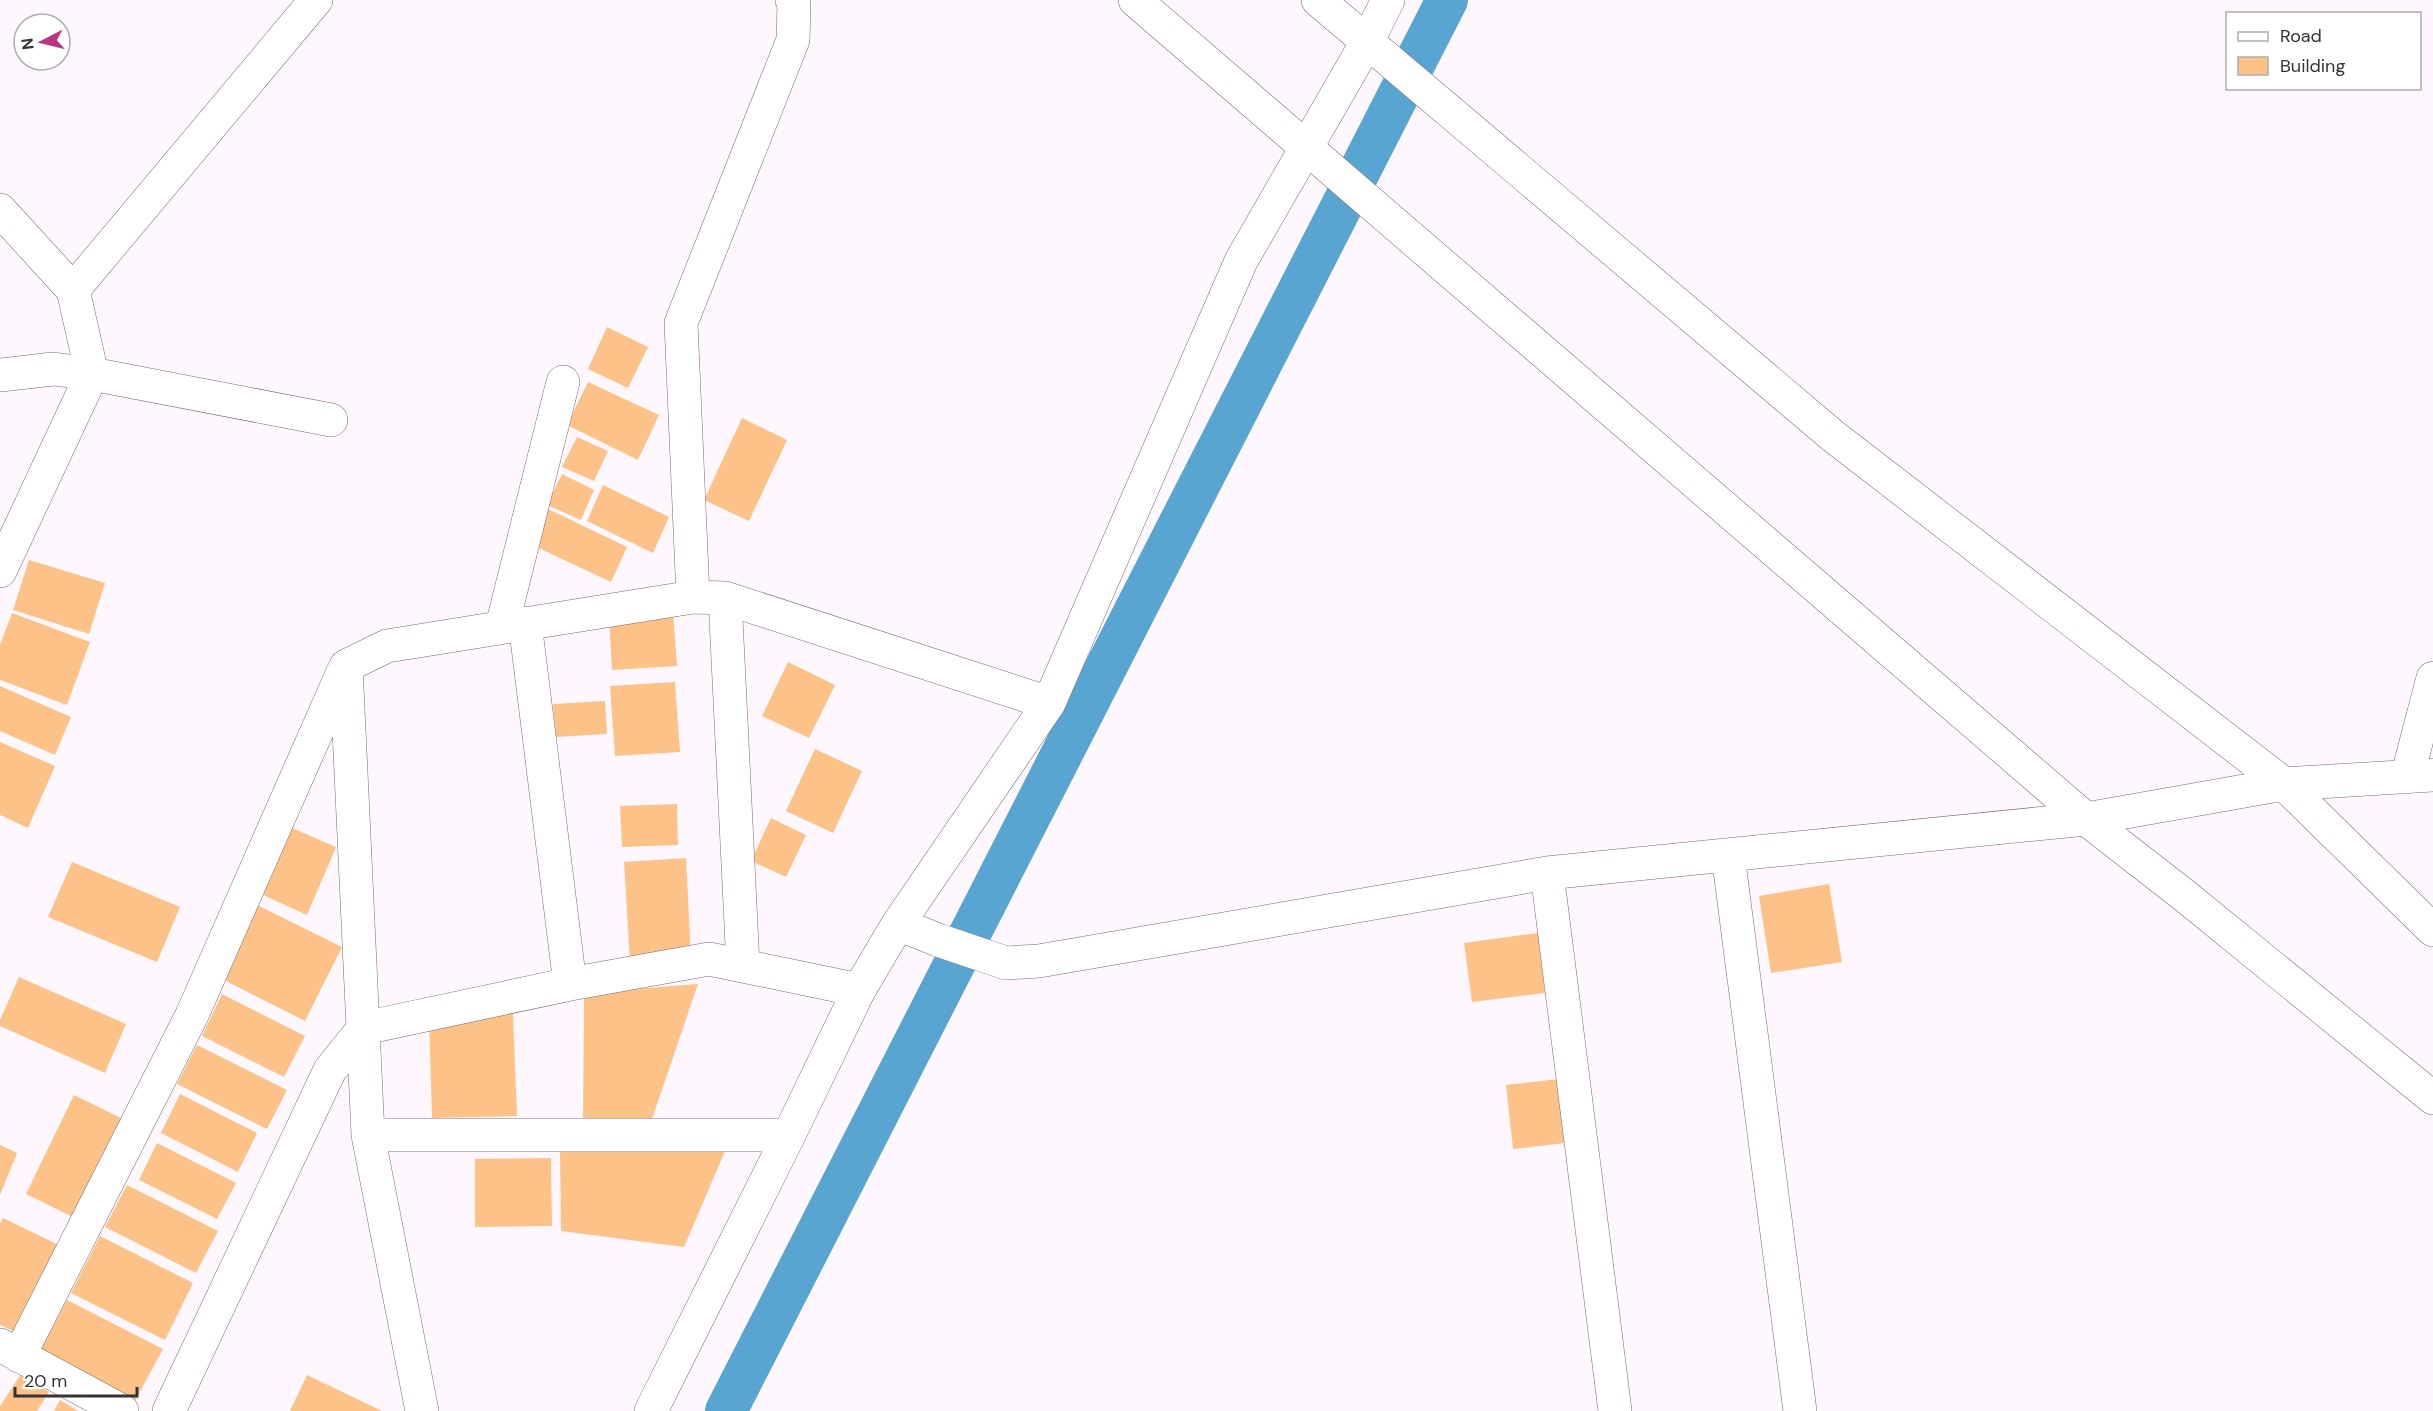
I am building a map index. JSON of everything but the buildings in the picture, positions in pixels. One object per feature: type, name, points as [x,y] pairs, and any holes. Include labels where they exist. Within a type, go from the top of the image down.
[{"type":"street","points":[[73,290],[316,0]]},
{"type":"street","points":[[693,597],[681,323],[793,40],[794,4],[792,0]]},
{"type":"street","points":[[1136,0],[2086,819],[2194,903],[2433,1098]]},
{"type":"street","points":[[1318,0],[1833,436],[2283,784],[2433,930]]},
{"type":"street","points":[[651,1411],[859,990],[898,924],[1048,703],[1240,261],[1316,153],[1378,51],[1388,0]]},
{"type":"street","points":[[0,210],[73,290],[92,374],[0,571]]},
{"type":"street","points":[[0,375],[53,369],[92,374],[331,420]]},
{"type":"street","points":[[563,382],[513,624],[570,984]]},
{"type":"street","points":[[122,1411],[10,1351],[192,1014],[346,666],[387,646],[513,624],[693,597],[725,598],[1048,703]]},
{"type":"street","points":[[725,598],[743,966]]},
{"type":"street","points":[[346,666],[368,1135],[422,1411]]},
{"type":"street","points":[[898,924],[1006,963],[1051,959],[1547,873],[2086,819],[2283,784],[2420,776],[2433,678]]},
{"type":"street","points":[[1728,855],[1800,1411]]},
{"type":"street","points":[[1547,873],[1615,1411]]},
{"type":"street","points":[[170,1411],[330,1070],[364,1028],[570,984],[709,959],[859,990]]},
{"type":"street","points":[[368,1135],[789,1135]]},
{"type":"waterway","points":[[726,1411],[1447,0]]}]
